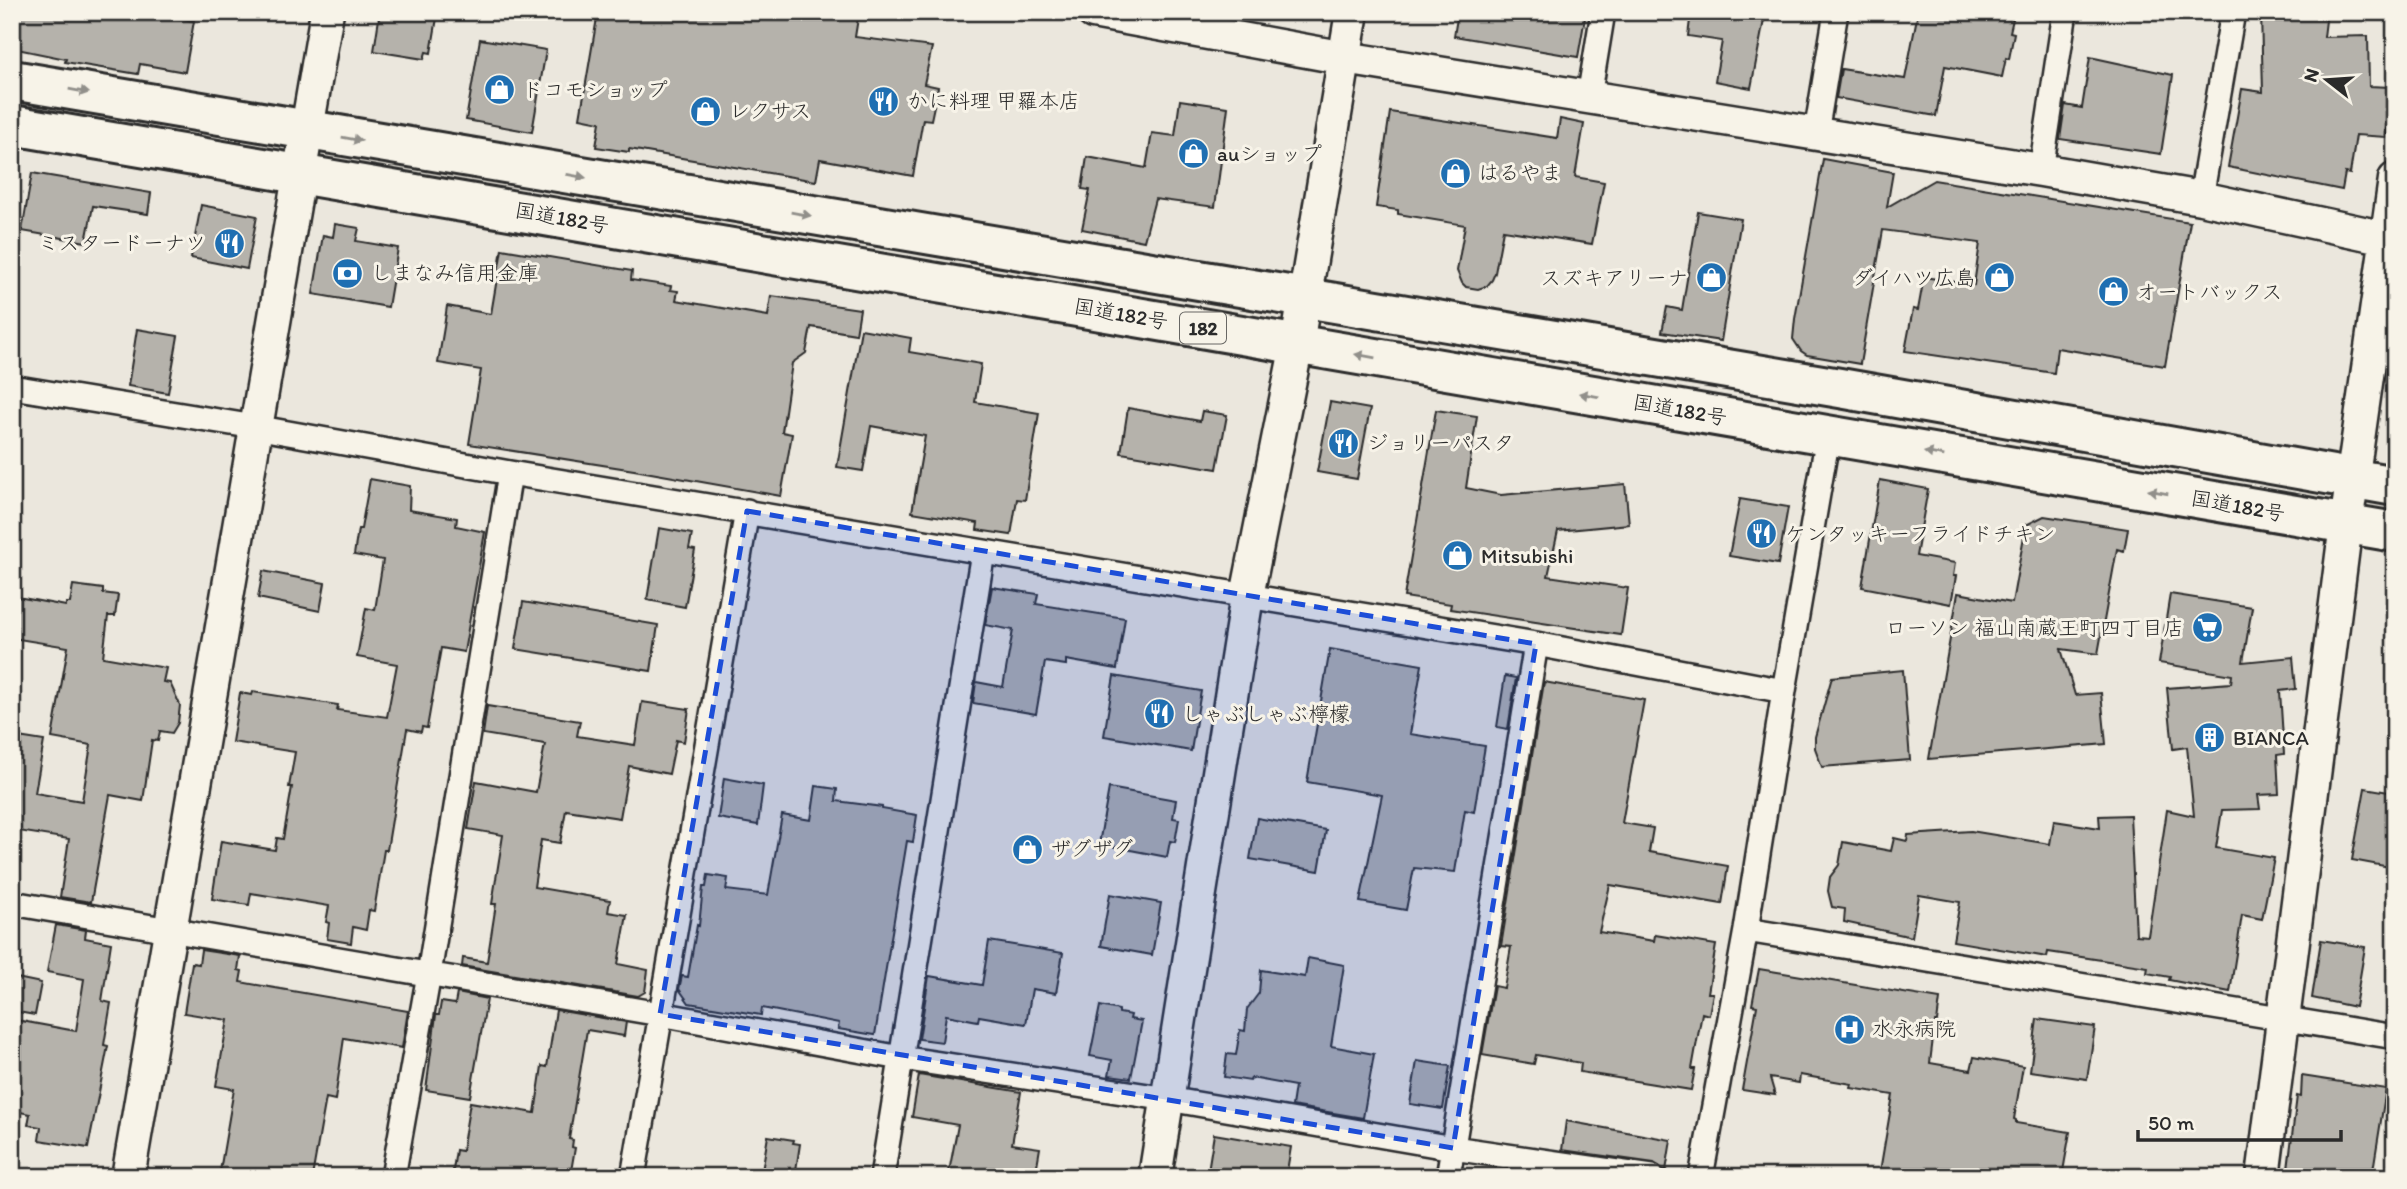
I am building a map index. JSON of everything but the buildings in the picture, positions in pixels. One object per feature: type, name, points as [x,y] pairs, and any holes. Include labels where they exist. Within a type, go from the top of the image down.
[{"type":"highway","name":"国道182号","points":[[12,80],[1840,388],[2395,486]]},
{"type":"highway","name":"国道182号","points":[[12,125],[2395,532]]},
{"type":"street","points":[[128,1177],[327,12]]},
{"type":"street","points":[[1155,1177],[1247,596],[1297,344],[1352,12]]},
{"type":"street","points":[[1589,97],[1603,12]]},
{"type":"street","points":[[1816,133],[1836,12]]},
{"type":"street","points":[[2041,170],[2066,12]]},
{"type":"street","points":[[2201,198],[2233,12]]},
{"type":"street","points":[[1112,14],[1345,58],[2201,198],[2390,239]]},
{"type":"street","points":[[2263,1177],[2352,479],[2390,239],[2394,184]]},
{"type":"street","points":[[12,387],[1536,644],[1784,691]]},
{"type":"street","points":[[1701,1177],[1746,930],[1828,436]]},
{"type":"street","points":[[393,1177],[429,974],[510,473]]},
{"type":"street","points":[[633,1177],[747,511]]},
{"type":"street","points":[[882,1177],[983,552]]},
{"type":"street","points":[[1448,1177],[1536,644]]},
{"type":"street","points":[[12,903],[901,1058],[1168,1099],[1453,1148],[1652,1177]]},
{"type":"street","points":[[1746,930],[2395,1037]]},
{"type":"highlighted area","points":[[747,511],[1536,644],[1453,1148],[660,1014]]},
{"type":"place","name":"ドコモショップ","points":[[499,90]]},
{"type":"place","name":"かに料理 甲羅本店","points":[[884,101]]},
{"type":"place","name":"レクサス","points":[[706,111]]},
{"type":"place","name":"auショップ","points":[[1194,154]]},
{"type":"place","name":"はるやま","points":[[1455,173]]},
{"type":"place","name":"ミスタードーナツ","points":[[229,243]]},
{"type":"place","name":"しまなみ信用金庫","points":[[348,273]]},
{"type":"place","name":"スズキアリーナ","points":[[1711,278]]},
{"type":"place","name":"ダイハツ広島","points":[[1999,278]]},
{"type":"place","name":"オートバックス","points":[[2113,292]]},
{"type":"place","name":"ジョリーパスタ","points":[[1344,443]]},
{"type":"place","name":"ケンタッキーフライドチキン","points":[[1762,534]]},
{"type":"place","name":"Mitsubishi","points":[[1458,556]]},
{"type":"place","name":"ローソン 福山南蔵王町四丁目店","points":[[2207,628]]},
{"type":"place","name":"しゃぶしゃぶ檸檬","points":[[1159,714]]},
{"type":"place","name":"BIANCA","points":[[2210,738]]},
{"type":"place","name":"ザグザグ","points":[[1027,849]]},
{"type":"place","name":"水永病院","points":[[1849,1029]]}]
